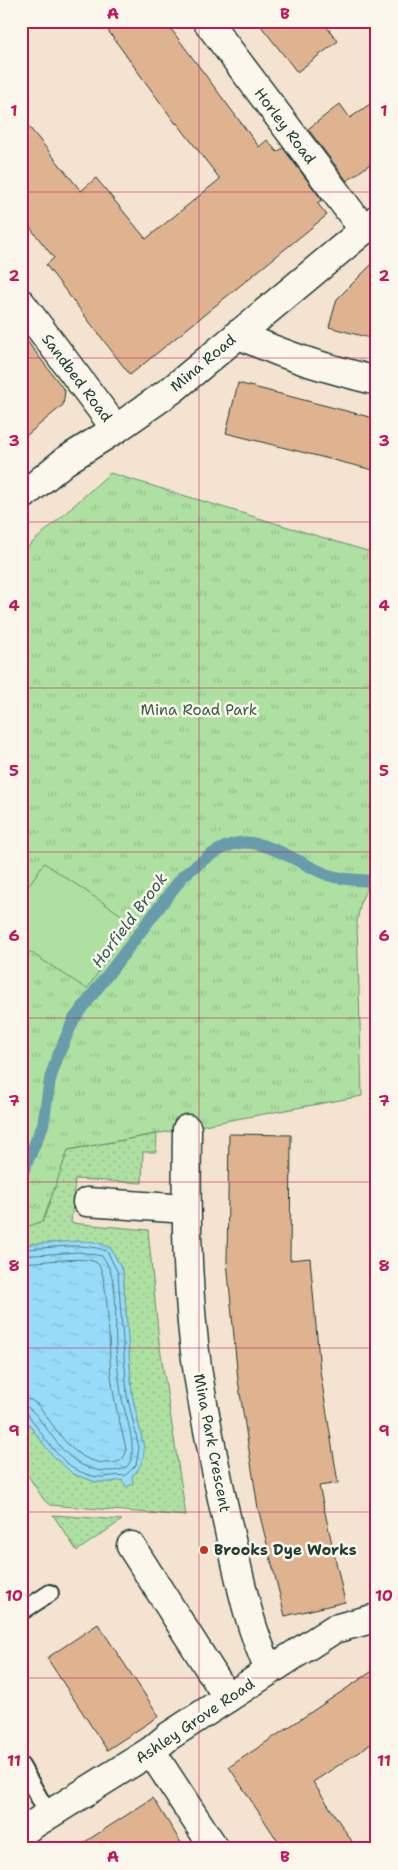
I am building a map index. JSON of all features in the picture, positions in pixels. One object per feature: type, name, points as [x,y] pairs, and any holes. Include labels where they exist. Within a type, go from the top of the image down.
[{"type":"street","name":"Horley Road","points":[[206,21],[370,224]]},
{"type":"street","name":"Mina Road","points":[[21,498],[65,461],[116,429],[173,389],[370,224]]},
{"type":"street","name":"Sandbed Road","points":[[21,303],[116,429]]},
{"type":"street","points":[[238,334],[268,349],[303,362],[377,381]]},
{"type":"street","name":"Mina Park Crescent","points":[[187,1129],[186,1209],[188,1260],[198,1373],[208,1431],[246,1601],[256,1638],[270,1671]]},
{"type":"street","points":[[88,1202],[186,1209]]},
{"type":"street","points":[[131,1546],[228,1698]]},
{"type":"street","name":"Ashley Grove Road","points":[[21,1832],[152,1751],[168,1736],[334,1629],[374,1620]]},
{"type":"street","points":[[152,1751],[215,1849]]},
{"type":"lane","points":[[21,1611],[50,1593]]},
{"type":"lane","points":[[21,1766],[49,1815]]},
{"type":"green space","name":"Mina Road Park","points":[[110,473],[377,554],[377,866],[361,901],[357,922],[362,1096],[68,1150],[43,1221],[21,1229],[21,553]]},
{"type":"green space","points":[[44,863],[132,922],[87,989],[21,946],[21,897]]},
{"type":"green space","points":[[157,1134],[156,1152],[143,1152],[142,1183],[75,1179],[71,1223],[148,1230],[159,1341],[186,1516],[50,1505],[44,1500],[21,1465],[21,1414],[35,1433],[73,1474],[96,1482],[122,1480],[137,1472],[144,1448],[132,1394],[123,1271],[110,1247],[79,1241],[21,1245],[21,1229],[43,1220],[68,1150]]},
{"type":"green space","points":[[53,1515],[122,1520],[77,1551]]},
{"type":"water","points":[[79,1241],[95,1242],[110,1247],[123,1271],[132,1394],[144,1448],[141,1464],[132,1476],[133,1484],[126,1487],[122,1480],[96,1482],[73,1474],[52,1455],[21,1414],[21,1245]]},
{"type":"building","points":[[101,21],[165,21],[259,147],[267,140],[277,152],[283,148],[322,200],[317,203],[327,215],[130,375],[46,265],[54,258],[21,216],[21,117],[81,191],[96,178],[146,239],[220,179],[176,124]]},
{"type":"building","points":[[257,21],[322,21],[338,41],[297,72]]},
{"type":"building","points":[[377,99],[377,159],[347,181],[308,129],[340,104],[350,118]]},
{"type":"building","points":[[377,259],[377,340],[329,327],[337,299]]},
{"type":"building","points":[[21,333],[65,391],[63,405],[21,440]]},
{"type":"building","points":[[238,383],[377,419],[377,471],[226,433]]},
{"type":"building","points":[[229,1134],[291,1135],[290,1260],[310,1258],[320,1371],[338,1483],[319,1486],[345,1602],[285,1616],[258,1508],[238,1380],[227,1261]]},
{"type":"building","points":[[98,1624],[159,1716],[107,1750],[47,1658]]},
{"type":"building","points":[[377,1668],[377,1740],[313,1782],[357,1849],[283,1849],[229,1767]]},
{"type":"building","points":[[153,1798],[185,1849],[74,1849]]},
{"type":"waterway","name":"Horfield Brook","points":[[21,1176],[43,1125],[50,1080],[56,1060],[74,1019],[183,876],[224,848],[239,843],[250,843],[273,849],[330,876],[362,880],[377,879]]},
{"type":"place","name":"Brooks Dye Works","points":[[204,1550]]}]
